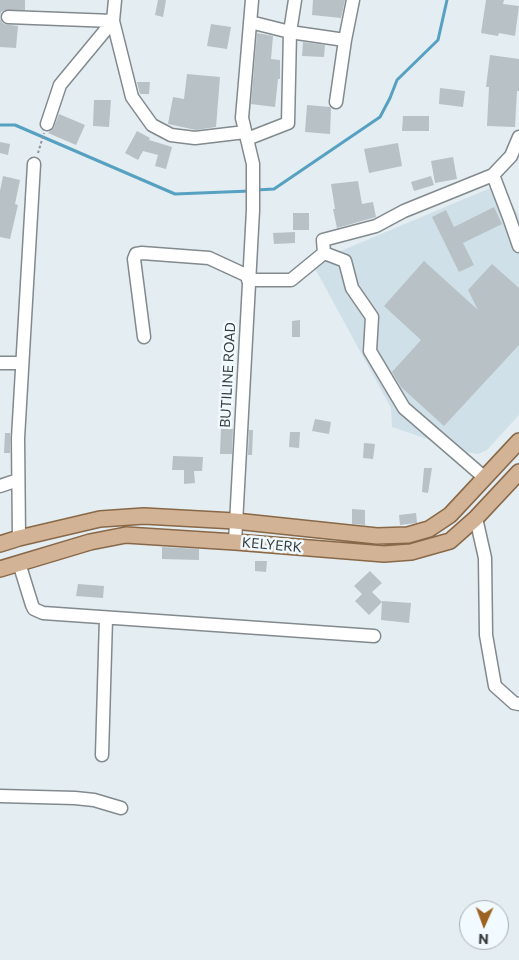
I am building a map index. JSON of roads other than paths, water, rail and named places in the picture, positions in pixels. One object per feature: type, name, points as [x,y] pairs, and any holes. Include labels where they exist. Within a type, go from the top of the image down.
[{"type":"main road","points":[[0,544],[100,520],[144,516],[235,521],[377,536],[408,535],[429,529],[450,515],[519,441]]},
{"type":"main road","name":"KELYERK","points":[[0,570],[90,542],[126,535],[384,554],[411,552],[450,541],[476,518],[519,472]]},
{"type":"street","points":[[115,0],[113,21],[132,97],[152,125],[171,135],[196,138],[246,135],[288,123],[290,32],[295,0]]},
{"type":"street","name":"BUTILINE ROAD","points":[[235,542],[253,210],[253,164],[242,118],[252,0]]},
{"type":"street","points":[[336,102],[353,0]]},
{"type":"street","points":[[8,17],[113,21]]},
{"type":"street","points":[[47,124],[60,85],[113,21]]},
{"type":"street","points":[[250,22],[290,32],[345,40]]},
{"type":"street","points":[[324,253],[323,240],[376,226],[404,211],[493,175],[511,156],[519,137]]},
{"type":"street","points":[[19,538],[18,438],[34,164]]},
{"type":"street","points":[[493,175],[517,234],[519,246]]},
{"type":"street","points":[[144,337],[134,259],[136,254],[209,258],[248,278],[291,280],[324,253]]},
{"type":"street","points":[[324,253],[345,260],[352,288],[372,317],[370,351],[404,408],[485,478]]},
{"type":"street","points":[[0,363],[22,363]]},
{"type":"street","points":[[0,486],[18,480]]},
{"type":"street","points":[[476,518],[485,558],[486,635],[495,686],[514,703],[519,704]]},
{"type":"street","points":[[19,564],[32,605],[38,611],[106,618],[374,636]]},
{"type":"street","points":[[102,755],[106,618]]},
{"type":"street","points":[[0,796],[75,798],[94,800],[121,808]]},
{"type":"waterway","points":[[256,190],[274,189],[380,117],[397,80],[438,40],[447,0]]},
{"type":"waterway","points":[[0,125],[15,125],[175,194],[250,191]]}]
